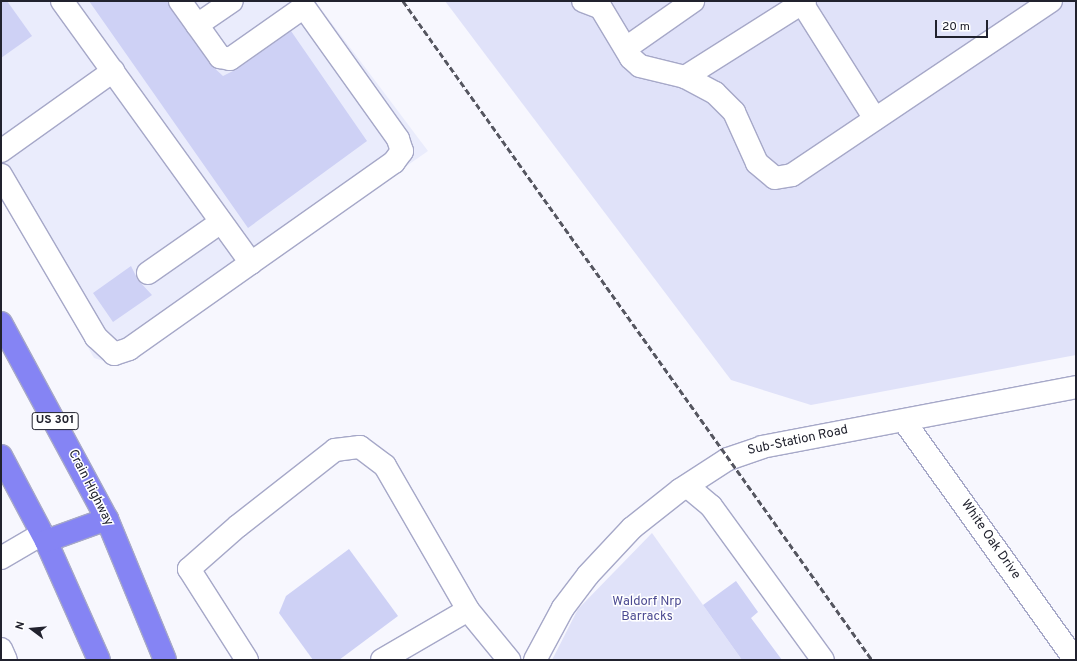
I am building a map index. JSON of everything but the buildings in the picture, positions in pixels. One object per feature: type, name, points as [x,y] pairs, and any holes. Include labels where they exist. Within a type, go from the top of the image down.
[{"type":"highway","name":"Crain Highway","points":[[1,323],[107,519],[165,660]]},
{"type":"highway","points":[[1,456],[44,537],[99,660]]},
{"type":"highway","points":[[44,537],[107,519]]},
{"type":"street","points":[[62,1],[251,263]]},
{"type":"street","points":[[1,175],[96,337],[114,354],[129,349],[394,162],[402,151],[398,139],[306,4],[230,59],[220,57],[180,1]]},
{"type":"street","points":[[197,25],[232,1]]},
{"type":"street","points":[[626,48],[693,1]]},
{"type":"street","points":[[598,3],[626,48],[640,66],[685,77],[715,93],[734,112],[757,163],[775,178],[792,175],[1051,1]]},
{"type":"street","points":[[685,77],[804,2],[875,119]]},
{"type":"street","points":[[1,151],[113,72]]},
{"type":"street","points":[[148,273],[221,222]]},
{"type":"street","name":"Sub-Station Road","points":[[535,660],[563,608],[588,575],[632,528],[687,486],[728,459],[747,451],[1076,387]]},
{"type":"street","name":"White Oak Drive","points":[[904,421],[1075,660]]},
{"type":"street","points":[[247,660],[189,569],[238,526],[335,450],[360,447],[385,466],[468,610],[509,660]]},
{"type":"street","points":[[687,486],[712,506],[823,660]]},
{"type":"street","points":[[1,558],[44,537]]},
{"type":"street","points":[[389,655],[468,610]]},
{"type":"street","points":[[1,649],[6,660]]},
{"type":"shaded area","points":[[1,1],[315,1],[428,151],[119,366],[94,358],[1,193]]},
{"type":"green space","points":[[445,1],[1076,1],[1076,355],[811,405],[731,380]]},
{"type":"green space","name":"Waldorf Nrp Barracks","points":[[652,533],[742,660],[552,660],[578,609]]},
{"type":"railway","points":[[403,1],[872,660]]}]
